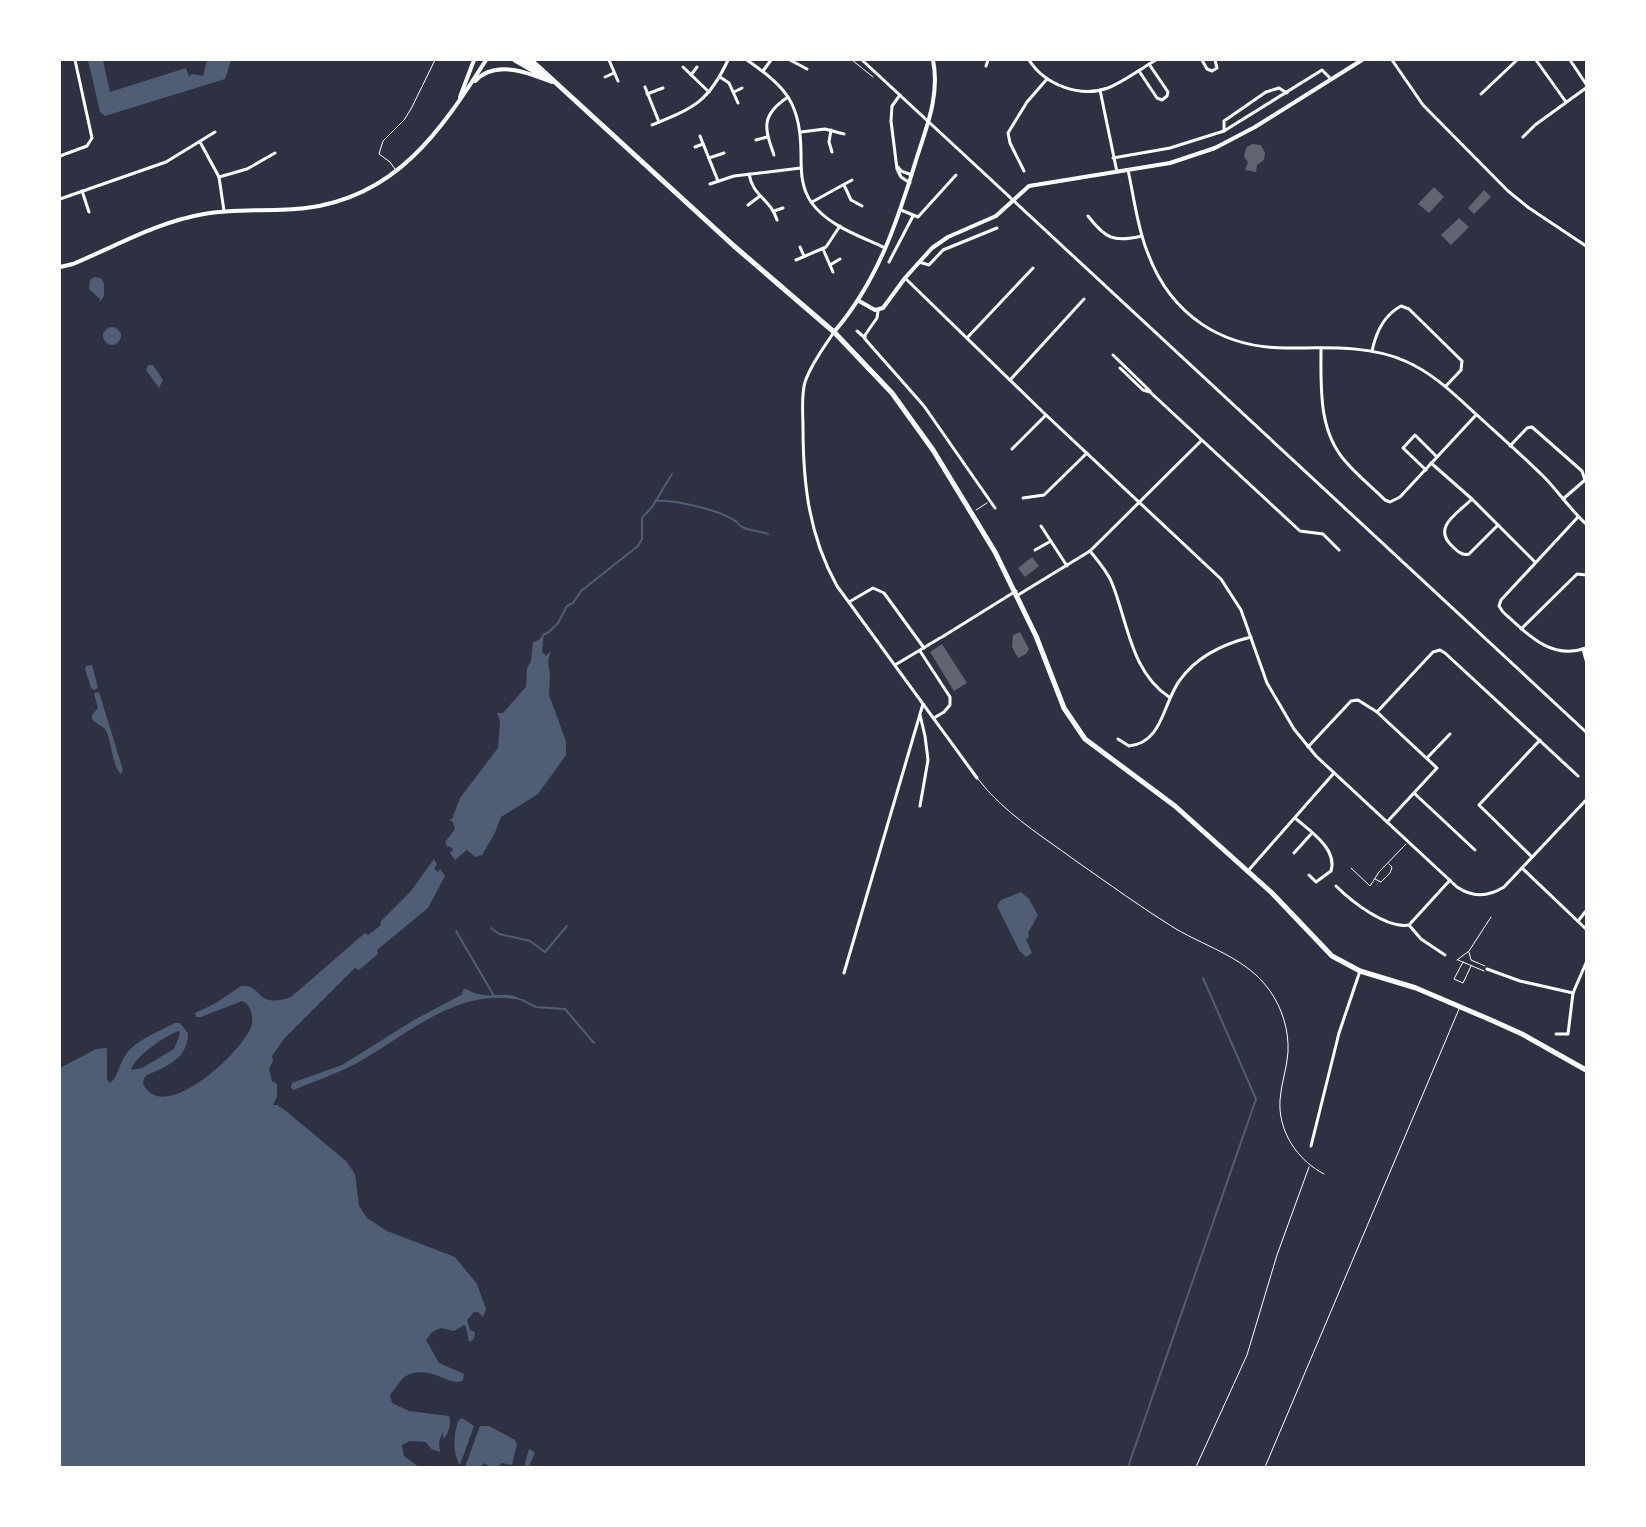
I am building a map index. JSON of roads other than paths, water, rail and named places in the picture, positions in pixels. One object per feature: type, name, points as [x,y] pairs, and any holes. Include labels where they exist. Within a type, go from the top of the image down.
[{"type":"main road","points":[[515,60],[552,82]]},
{"type":"main road","points":[[524,60],[544,77]]},
{"type":"main road","points":[[531,60],[552,82],[613,134],[734,246],[834,332],[872,371],[909,414],[933,450],[1017,593],[1064,708],[1085,739],[1174,806],[1277,899],[1320,947],[1345,964],[1360,971],[1416,988],[1460,1006],[1522,1034],[1586,1070]]},
{"type":"street","points":[[60,156],[87,146],[92,138],[75,60]]},
{"type":"street","points":[[456,106],[474,60]]},
{"type":"street","points":[[60,267],[176,220],[224,211],[322,205],[369,190],[396,172],[444,124],[486,60]]},
{"type":"street","points":[[609,60],[618,81]]},
{"type":"street","points":[[652,124],[691,109],[709,92],[720,77],[728,60]]},
{"type":"street","points":[[747,60],[762,71],[788,97],[799,119],[804,189],[812,202],[840,226],[886,249]]},
{"type":"street","points":[[762,71],[771,60]]},
{"type":"street","points":[[790,60],[807,69]]},
{"type":"street","points":[[862,60],[1586,732]]},
{"type":"street","points":[[933,60],[935,80],[932,107],[910,183],[886,249],[859,301],[834,332],[810,371],[804,387],[803,467],[808,513],[820,552],[837,586],[977,778]]},
{"type":"street","points":[[986,66],[988,60]]},
{"type":"street","points":[[1029,60],[1047,79],[1071,89],[1100,90],[1112,86],[1156,60]]},
{"type":"street","points":[[1202,60],[1207,69],[1212,71],[1217,68],[1215,60]]},
{"type":"street","points":[[1392,60],[1423,106],[1508,191],[1529,208],[1586,246]]},
{"type":"street","points":[[1481,94],[1517,60]]},
{"type":"street","points":[[1536,60],[1566,102]]},
{"type":"street","points":[[1570,60],[1586,84]]},
{"type":"street","points":[[878,311],[884,308],[918,262],[940,242],[996,216],[1023,190],[1042,182],[1170,163],[1215,148],[1255,127],[1359,61]]},
{"type":"street","points":[[1139,71],[1157,98],[1162,100],[1167,96],[1168,92],[1149,64]]},
{"type":"street","points":[[683,67],[709,92]]},
{"type":"street","points":[[691,74],[697,67]]},
{"type":"street","points":[[469,87],[478,78],[496,70],[522,71],[552,82]]},
{"type":"street","points":[[1113,158],[1170,148],[1224,132],[1322,70],[1331,79]]},
{"type":"street","points":[[605,76],[614,73]]},
{"type":"street","points":[[720,77],[729,83],[738,103]]},
{"type":"street","points":[[1024,170],[1010,143],[1008,133],[1027,102],[1047,79]]},
{"type":"street","points":[[645,87],[659,122]]},
{"type":"street","points":[[647,94],[663,88]]},
{"type":"street","points":[[734,92],[742,88]]},
{"type":"street","points":[[1224,132],[1224,121],[1266,92],[1279,88],[1286,93]]},
{"type":"street","points":[[1523,137],[1535,125],[1586,88]]},
{"type":"street","points":[[1100,90],[1117,172]]},
{"type":"street","points":[[900,95],[893,104],[890,115],[895,159],[899,175],[910,183]]},
{"type":"street","points":[[774,155],[768,136],[768,114],[777,104],[788,97]]},
{"type":"street","points":[[801,132],[819,128],[844,134]]},
{"type":"street","points":[[831,130],[829,142],[832,152]]},
{"type":"street","points":[[60,199],[166,162],[215,132]]},
{"type":"street","points":[[700,136],[718,181]]},
{"type":"street","points":[[756,140],[768,136]]},
{"type":"street","points":[[200,142],[219,177],[224,211]]},
{"type":"street","points":[[695,147],[703,144]]},
{"type":"street","points":[[219,177],[246,169],[275,153]]},
{"type":"street","points":[[709,158],[724,153]]},
{"type":"street","points":[[895,159],[900,170],[912,174]]},
{"type":"street","points":[[710,184],[734,176],[801,168]]},
{"type":"street","points":[[1128,170],[1142,236],[1153,266],[1164,287],[1188,314],[1212,331],[1241,343],[1260,347],[1372,351],[1402,360],[1419,368],[1446,386],[1510,446],[1586,524]]},
{"type":"street","points":[[750,174],[752,186],[774,211],[777,220]]},
{"type":"street","points":[[901,210],[918,217],[956,174]]},
{"type":"street","points":[[812,202],[852,180]]},
{"type":"street","points":[[844,185],[851,200],[862,206]]},
{"type":"street","points":[[82,191],[89,212]]},
{"type":"street","points":[[748,204],[760,196]]},
{"type":"street","points":[[774,211],[783,208]]},
{"type":"street","points":[[889,262],[912,216]]},
{"type":"street","points":[[1088,216],[1097,227],[1112,239],[1127,240],[1142,236]]},
{"type":"street","points":[[796,260],[823,249],[829,244],[840,226]]},
{"type":"street","points":[[918,262],[929,265],[943,250],[996,228]]},
{"type":"street","points":[[800,247],[804,256]]},
{"type":"street","points":[[823,249],[833,272]]},
{"type":"street","points":[[830,265],[840,259]]},
{"type":"street","points":[[968,338],[1033,268]]},
{"type":"street","points":[[905,278],[1046,415],[1221,579],[1237,601],[1260,667],[1271,691],[1280,708],[1308,747],[1334,774],[1464,891],[1486,895],[1504,887],[1586,800]]},
{"type":"street","points":[[1010,380],[1084,299]]},
{"type":"street","points":[[859,301],[878,311]]},
{"type":"street","points":[[1372,351],[1378,328],[1396,309],[1401,306],[1409,309],[1462,361],[1461,370],[1446,386]]},
{"type":"street","points":[[865,339],[865,335],[877,318],[878,311]]},
{"type":"street","points":[[857,331],[924,406],[995,508]]},
{"type":"street","points":[[1321,348],[1324,414],[1332,440],[1346,462],[1385,500],[1390,502],[1396,501],[1476,415]]},
{"type":"street","points":[[1114,355],[1201,441],[1300,531],[1323,534],[1339,550]]},
{"type":"street","points":[[1120,368],[1143,390],[1150,392]]},
{"type":"street","points":[[1012,449],[1046,415]]},
{"type":"street","points":[[1510,446],[1527,428],[1532,427],[1582,471],[1585,480],[1563,499]]},
{"type":"street","points":[[1426,470],[1403,448],[1414,436],[1437,457]]},
{"type":"street","points":[[895,665],[1090,551],[1201,441]]},
{"type":"street","points":[[1023,498],[1044,495],[1087,453]]},
{"type":"street","points":[[1431,463],[1472,499],[1535,562]]},
{"type":"street","points":[[1472,499],[1443,529],[1445,538],[1452,546],[1461,554],[1469,554],[1498,525]]},
{"type":"street","points":[[1578,517],[1501,600],[1499,606],[1503,612],[1535,641],[1550,648],[1566,651],[1584,648],[1586,660]]},
{"type":"street","points":[[1041,526],[1067,566]]},
{"type":"street","points":[[1035,550],[1051,541]]},
{"type":"street","points":[[1090,551],[1111,582],[1144,673],[1159,691],[1169,697]]},
{"type":"street","points":[[1521,628],[1576,574],[1586,575]]},
{"type":"street","points":[[849,602],[873,588],[884,593],[922,649],[950,697],[950,705],[944,712],[934,718]]},
{"type":"street","points":[[1118,739],[1129,746],[1144,742],[1159,724],[1169,697],[1180,679],[1206,656],[1232,642],[1251,637]]},
{"type":"street","points":[[1377,712],[1433,652],[1440,650],[1445,652],[1578,776]]},
{"type":"street","points":[[1308,747],[1351,701],[1358,700],[1365,702],[1377,712],[1427,758],[1437,768],[1387,822]]},
{"type":"street","points":[[844,973],[923,703]]},
{"type":"street","points":[[920,714],[928,760],[920,806]]},
{"type":"street","points":[[1427,758],[1450,734]]},
{"type":"street","points":[[1532,857],[1479,805],[1540,740]]},
{"type":"street","points":[[1246,872],[1334,774]]},
{"type":"street","points":[[1414,793],[1475,850]]},
{"type":"street","points":[[1295,818],[1327,850],[1332,867],[1328,874],[1316,882],[1309,875]]},
{"type":"street","points":[[1294,853],[1312,833]]},
{"type":"street","points":[[1522,868],[1586,929]]},
{"type":"street","points":[[1409,925],[1450,880]]},
{"type":"street","points":[[1336,886],[1352,901],[1394,925],[1409,925],[1433,948],[1445,955]]},
{"type":"street","points":[[1578,921],[1586,911]]},
{"type":"street","points":[[1556,1034],[1568,1034],[1573,993],[1586,963]]},
{"type":"street","points":[[1488,969],[1520,981],[1573,993]]},
{"type":"street","points":[[1311,1146],[1339,1033],[1360,971]]},
{"type":"lane","points":[[396,172],[390,162],[379,154],[379,147],[404,120],[435,60]]},
{"type":"lane","points":[[977,778],[1008,810],[1090,871],[1160,919],[1240,962],[1262,980],[1278,1005],[1287,1037],[1287,1060],[1280,1099],[1282,1122],[1293,1147],[1310,1166],[1324,1174]]},
{"type":"lane","points":[[1265,1467],[1460,1006]]},
{"type":"lane","points":[[1196,1467],[1246,1355],[1277,1255],[1310,1166]]},
{"type":"water","points":[[88,60],[103,60],[110,92],[186,68],[189,77],[192,74],[203,76],[207,60],[231,60],[225,79],[105,116],[100,112]]},
{"type":"water","points":[[94,277],[101,278],[104,283],[104,296],[99,303],[100,299],[89,289],[90,280]]},
{"type":"water","points":[[112,327],[118,330],[121,336],[118,342],[112,345],[106,342],[103,336],[106,330]]},
{"type":"water","points":[[148,365],[153,365],[163,380],[159,388],[146,370]]},
{"type":"water","points":[[544,633],[542,652],[546,656],[551,651],[548,661],[550,675],[549,695],[566,741],[566,755],[538,794],[501,817],[494,835],[482,855],[475,857],[467,850],[455,860],[450,853],[453,849],[449,846],[448,848],[445,842],[455,829],[453,822],[449,820],[452,819],[460,798],[498,748],[500,721],[497,713],[503,713],[526,687],[527,668],[531,661],[533,642],[539,640]]},
{"type":"water","points":[[92,665],[98,688],[94,690],[91,688],[85,669],[86,666]]},
{"type":"water","points":[[99,692],[123,770],[121,774],[116,766],[105,729],[92,719],[92,715],[98,708],[94,693]]},
{"type":"water","points":[[434,859],[437,864],[434,869],[438,872],[440,869],[445,876],[428,908],[377,950],[378,954],[359,970],[355,968],[284,1039],[272,1056],[273,1061],[269,1069],[272,1081],[277,1084],[277,1097],[273,1105],[277,1105],[286,1111],[346,1161],[355,1174],[359,1206],[367,1218],[387,1231],[455,1257],[477,1284],[486,1309],[483,1317],[478,1312],[474,1312],[467,1320],[470,1330],[475,1332],[474,1339],[469,1342],[464,1325],[454,1331],[441,1328],[432,1332],[426,1340],[439,1363],[464,1374],[463,1380],[458,1382],[424,1372],[415,1373],[406,1376],[390,1395],[392,1403],[409,1411],[449,1416],[450,1425],[448,1432],[443,1439],[443,1431],[439,1442],[440,1452],[431,1449],[426,1442],[410,1441],[402,1445],[404,1456],[419,1467],[60,1467],[60,1068],[96,1049],[107,1048],[107,1080],[110,1083],[129,1050],[154,1033],[175,1023],[180,1023],[188,1033],[185,1049],[175,1060],[147,1075],[144,1078],[143,1084],[153,1095],[167,1096],[184,1091],[202,1081],[233,1052],[245,1038],[252,1023],[250,1009],[242,1001],[201,1017],[196,1017],[195,1013],[216,1003],[241,986],[253,988],[260,995],[271,1000],[291,997],[365,933],[368,935],[380,926],[381,921],[411,891]],"holes":[[[179,1031],[180,1034],[174,1049],[142,1068],[131,1070],[138,1059],[159,1041]]]},
{"type":"water","points":[[1021,892],[1029,899],[1038,915],[1028,933],[1029,937],[1026,939],[1032,953],[1026,957],[1019,950],[997,906],[1001,900]]},
{"type":"water","points":[[464,989],[484,995],[513,996],[524,1001],[502,998],[480,999],[459,1005],[439,1013],[347,1068],[294,1090],[291,1088],[292,1083],[342,1065],[414,1020],[461,995]]},
{"type":"water","points":[[462,1418],[474,1426],[460,1465],[457,1460],[454,1443],[458,1421]]},
{"type":"water","points":[[480,1426],[489,1426],[515,1440],[517,1444],[512,1465],[502,1463],[498,1467],[490,1467],[484,1463],[481,1467],[465,1467]]},
{"type":"water","points":[[529,1449],[535,1453],[529,1466],[524,1467]]},
{"type":"waterway","points":[[543,635],[558,623],[567,606],[573,603],[581,591],[638,546],[642,539],[642,518],[652,507],[672,474]]},
{"type":"waterway","points":[[655,501],[684,503],[707,509],[727,516],[745,528],[768,534]]},
{"type":"waterway","points":[[491,928],[499,934],[530,941],[545,952],[567,926]]},
{"type":"waterway","points":[[456,931],[494,996]]},
{"type":"waterway","points":[[1128,1467],[1256,1099],[1203,978]]},
{"type":"waterway","points":[[522,1000],[536,1007],[565,1009],[594,1043]]}]
